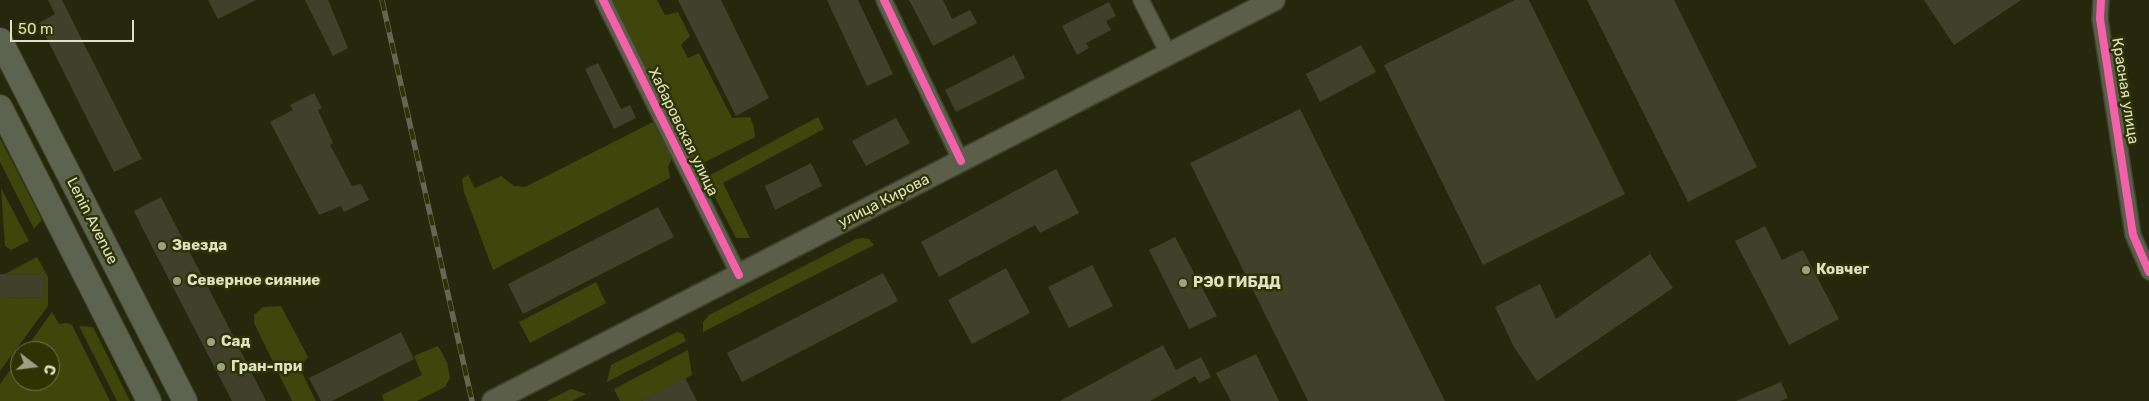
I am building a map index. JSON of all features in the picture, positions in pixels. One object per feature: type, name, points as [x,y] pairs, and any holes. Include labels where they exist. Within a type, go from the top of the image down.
[{"type":"main road","name":"улица Кирова","points":[[493,401],[1274,0]]},
{"type":"main road","name":"Lenin Avenue","points":[[0,40],[185,401]]},
{"type":"main road","name":"Lenin Avenue","points":[[0,107],[150,401]]},
{"type":"street","name":"Хабаровская улица","points":[[603,0],[739,275]]},
{"type":"street","points":[[884,0],[961,161]]},
{"type":"street","points":[[1141,0],[1169,55]]},
{"type":"street","name":"Красная улица","points":[[2101,0],[2100,19],[2133,235],[2149,272]]},
{"type":"green space","points":[[609,0],[657,0],[665,15],[678,12],[690,36],[681,45],[688,58],[699,53],[732,118],[750,117],[755,137],[691,169]]},
{"type":"green space","points":[[818,117],[824,129],[723,183],[750,238],[736,238],[705,178]]},
{"type":"green space","points":[[653,122],[672,158],[668,167],[670,178],[493,270],[464,192],[462,179],[468,175],[475,188],[501,176],[514,186],[525,187]]},
{"type":"green space","points":[[0,138],[42,220],[34,229],[0,162]]},
{"type":"green space","points":[[1,188],[29,241],[11,250],[5,246]]},
{"type":"green space","points":[[856,239],[869,239],[874,245],[703,332],[703,322],[709,315]]},
{"type":"green space","points":[[37,257],[48,277],[48,306],[22,341],[10,341],[10,357],[0,371],[0,297],[44,298],[45,275],[5,274]]},
{"type":"green space","points":[[596,282],[606,303],[530,343],[519,322]]},
{"type":"green space","points":[[281,306],[308,357],[299,367],[316,401],[292,401],[254,323],[254,315],[263,307]]},
{"type":"green space","points":[[52,312],[59,324],[66,323],[72,325],[110,401],[0,401],[0,384],[10,370],[10,391],[60,391],[60,341],[31,341]]},
{"type":"green space","points":[[79,326],[93,327],[130,401],[117,401]]},
{"type":"green space","points":[[677,332],[683,334],[686,341],[607,382],[611,365]]},
{"type":"green space","points":[[438,346],[447,362],[450,378],[445,387],[417,401],[384,401],[382,395],[422,375],[414,356]]},
{"type":"green space","points":[[688,350],[692,375],[641,401],[620,401],[614,389]]},
{"type":"green space","points":[[571,389],[586,394],[572,401],[547,401]]},
{"type":"building","points":[[48,0],[62,0],[142,159],[114,172],[39,23],[55,14]]},
{"type":"building","points":[[208,0],[256,0],[218,19]]},
{"type":"building","points":[[305,0],[328,0],[348,48],[333,56]]},
{"type":"building","points":[[678,0],[721,0],[769,98],[736,116]]},
{"type":"building","points":[[827,0],[858,0],[893,74],[867,86]]},
{"type":"building","points":[[909,0],[943,0],[952,19],[970,10],[977,23],[933,46]]},
{"type":"building","points":[[1515,0],[1529,0],[1625,194],[1483,265],[1384,65]]},
{"type":"building","points":[[1587,0],[1674,0],[1757,167],[1688,202]]},
{"type":"building","points":[[1924,0],[2021,0],[1954,45]]},
{"type":"building","points":[[1109,2],[1116,16],[1106,21],[1111,30],[1086,43],[1089,48],[1077,55],[1062,26]]},
{"type":"building","points":[[1361,45],[1376,72],[1320,102],[1306,74]]},
{"type":"building","points":[[1014,55],[1025,78],[956,112],[945,90]]},
{"type":"building","points":[[598,63],[621,109],[630,105],[636,118],[614,129],[585,69]]},
{"type":"building","points":[[314,93],[322,108],[318,110],[333,143],[330,145],[352,186],[361,184],[369,200],[344,212],[341,206],[319,215],[270,122],[293,110],[290,105]]},
{"type":"building","points":[[1300,109],[1445,401],[1308,401],[1190,163]]},
{"type":"building","points":[[896,118],[910,143],[866,166],[852,141]]},
{"type":"building","points":[[811,163],[822,186],[775,210],[765,186]]},
{"type":"building","points":[[1056,169],[1079,213],[1040,233],[1035,225],[939,277],[921,242]]},
{"type":"building","points":[[161,197],[266,401],[232,401],[147,237],[134,211]]},
{"type":"building","points":[[658,207],[674,237],[523,314],[508,284]]},
{"type":"building","points":[[1765,226],[1782,260],[1803,250],[1839,319],[1789,345],[1735,241]]},
{"type":"building","name":"РЭО ГИБДД","points":[[1175,237],[1217,316],[1189,329],[1149,250]]},
{"type":"building","points":[[1650,254],[1673,288],[1537,381],[1514,347],[1495,307],[1540,284],[1556,319]]},
{"type":"building","points":[[1092,265],[1113,306],[1069,328],[1048,287]]},
{"type":"building","points":[[1006,268],[1030,313],[972,344],[948,300]]},
{"type":"building","points":[[883,273],[898,301],[742,382],[727,353]]},
{"type":"building","points":[[0,274],[45,275],[44,298],[0,297]]},
{"type":"building","points":[[401,332],[414,359],[332,401],[321,401],[309,378]]},
{"type":"building","points":[[1163,345],[1176,370],[1201,357],[1211,377],[1199,383],[1195,376],[1150,401],[1060,401]]},
{"type":"building","points":[[1256,354],[1279,401],[1231,401],[1216,373]]},
{"type":"building","points":[[685,378],[697,401],[641,401]]},
{"type":"building","points":[[1781,382],[1788,398],[1780,401],[1736,401]]},
{"type":"railway","points":[[382,0],[472,401]]},
{"type":"cycle path","points":[[603,0],[739,275]]},
{"type":"cycle path","points":[[884,0],[961,161]]},
{"type":"cycle path","points":[[2101,0],[2100,19],[2133,235],[2149,272]]},
{"type":"place","name":"Звезда","points":[[162,246]]},
{"type":"place","name":"Ковчег","points":[[1806,270]]},
{"type":"place","name":"Северное сияние","points":[[177,281]]},
{"type":"place","name":"РЭО ГИБДД","points":[[1183,283]]},
{"type":"place","name":"Сад","points":[[211,342]]},
{"type":"place","name":"Гран-при","points":[[221,367]]}]
